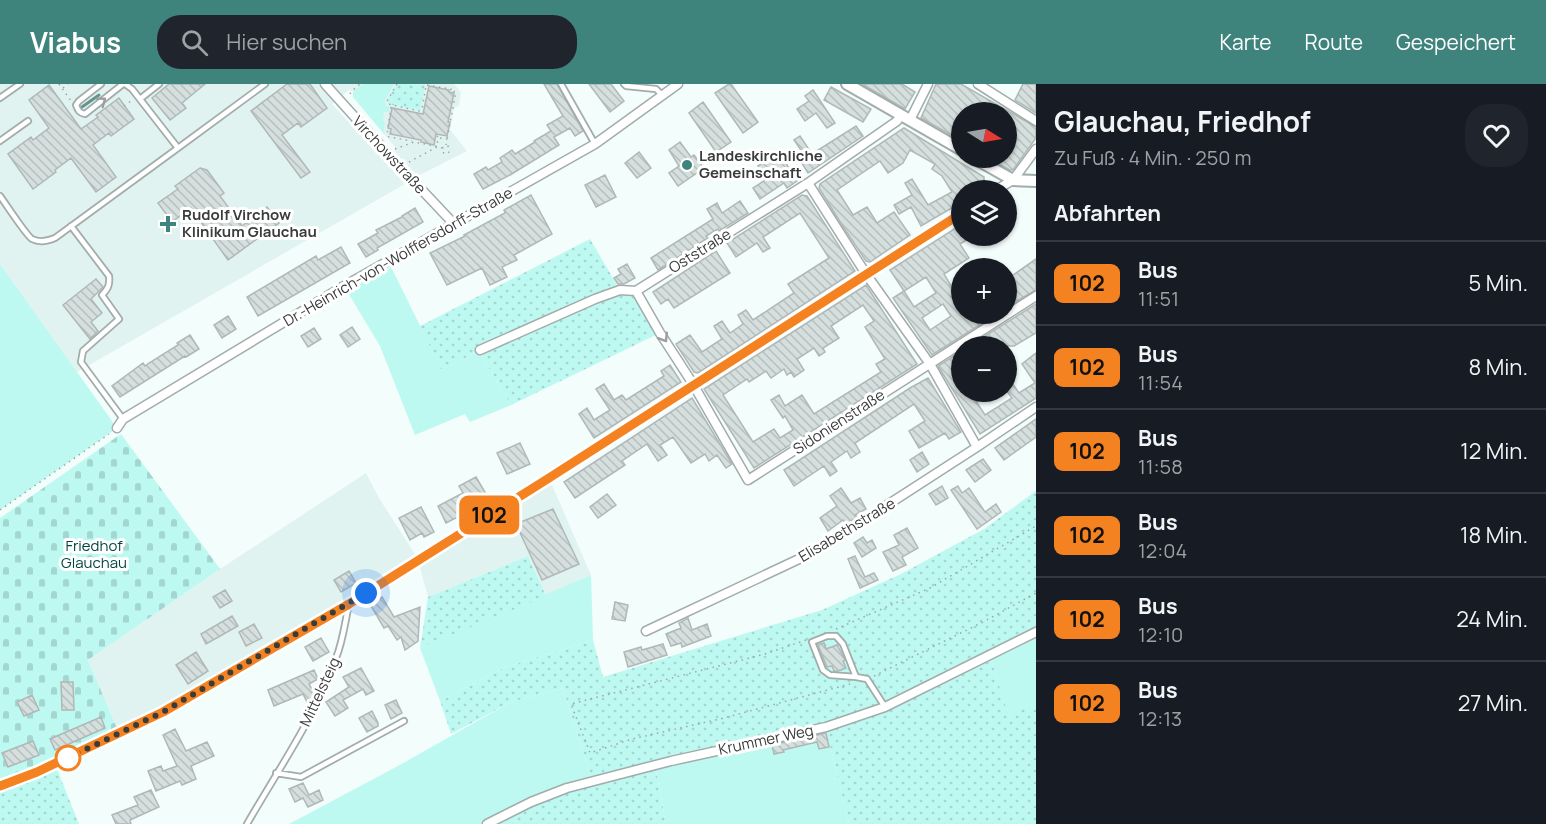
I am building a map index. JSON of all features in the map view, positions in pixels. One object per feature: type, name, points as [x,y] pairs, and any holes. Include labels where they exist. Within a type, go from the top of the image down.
[{"type":"street","name":"Virchowstraße","points":[[326,84],[454,224]]},
{"type":"street","name":"Dr.-Heinrich-von-Wolffersdorff-Straße","points":[[117,429],[123,419],[344,286],[595,144],[678,84]]},
{"type":"street","points":[[847,84],[951,144]]},
{"type":"street","points":[[905,118],[928,84]]},
{"type":"street","points":[[978,84],[1036,121]]},
{"type":"street","name":"Oststraße","points":[[480,350],[620,290],[636,291],[808,183],[897,121],[905,118]]},
{"type":"street","points":[[992,168],[1013,180],[1036,149]]},
{"type":"street","points":[[1017,180],[1036,181]]},
{"type":"street","points":[[808,183],[866,274],[930,364],[977,447]]},
{"type":"street","points":[[0,786],[37,772],[163,712],[349,604],[951,220]]},
{"type":"street","points":[[636,291],[693,384]]},
{"type":"street","name":"Sidonienstraße","points":[[693,384],[748,480],[1036,296]]},
{"type":"street","name":"Elisabethstraße","points":[[646,631],[816,551],[1036,407]]},
{"type":"street","name":"Krummer Weg","points":[[487,824],[531,802],[567,788],[671,760],[826,727],[885,707],[1036,632]]},
{"type":"lane","points":[[0,98],[20,84]]},
{"type":"lane","points":[[101,84],[79,101],[76,105],[78,111],[85,114],[124,84],[132,89],[177,148]]},
{"type":"lane","points":[[139,98],[159,84]]},
{"type":"lane","points":[[0,196],[31,238],[43,242],[49,241],[265,84]]},
{"type":"lane","points":[[561,84],[595,144]]},
{"type":"lane","points":[[624,84],[657,89],[662,95]]},
{"type":"lane","points":[[0,141],[28,122]]},
{"type":"lane","points":[[71,226],[109,276],[110,283],[102,295],[119,320],[83,351],[81,362],[123,419]]},
{"type":"lane","name":"Mittelsteig","points":[[247,824],[317,704],[337,657],[349,604]]},
{"type":"lane","points":[[856,677],[843,644],[836,636],[827,636],[812,642],[823,670],[830,675],[867,680],[885,707]]},
{"type":"lane","points":[[276,774],[301,777],[404,721]]},
{"type":"path","points":[[59,84],[72,102]]},
{"type":"path","points":[[62,88],[68,84]]},
{"type":"path","points":[[350,94],[360,84]]},
{"type":"path","points":[[391,106],[388,137],[437,146],[442,148],[442,152],[448,153],[450,150],[446,146],[456,92],[425,84],[420,111],[388,104],[387,101],[397,84]]},
{"type":"path","points":[[124,106],[139,98]]},
{"type":"path","points":[[423,102],[429,103]]},
{"type":"path","points":[[405,115],[406,109]]},
{"type":"path","points":[[437,146],[438,136],[447,139]]},
{"type":"path","points":[[389,155],[397,148],[414,142]]},
{"type":"path","points":[[401,168],[437,146]]},
{"type":"path","points":[[442,148],[446,146]]},
{"type":"path","points":[[0,510],[117,429]]},
{"type":"path","points":[[830,631],[930,588],[1036,526]]},
{"type":"path","points":[[808,639],[765,654],[571,704],[590,753],[632,739],[720,719],[867,680],[1036,593]]},
{"type":"shaded area","name":"Rudolf Virchow Klinikum Glauchau","points":[[0,84],[454,84],[461,92],[459,106],[454,108],[450,130],[467,151],[418,176],[395,152],[395,147],[353,97],[353,92],[349,90],[332,104],[405,184],[77,372],[0,264]]},
{"type":"shaded area","points":[[366,473],[379,498],[418,559],[549,478],[591,575],[546,596],[528,556],[428,597],[418,560],[119,733],[88,660],[220,569]]},
{"type":"green space","points":[[363,84],[394,84],[385,100],[385,104],[390,108],[389,112],[384,112],[385,135],[353,97],[353,92]]},
{"type":"green space","points":[[399,84],[425,85],[420,111],[388,104],[393,90]]},
{"type":"green space","points":[[590,239],[620,290],[636,291],[660,333],[511,405],[479,351],[441,369],[420,326]]},
{"type":"green space","points":[[0,264],[117,428],[0,510]]},
{"type":"green space","points":[[391,267],[441,368],[479,351],[511,405],[470,422],[465,414],[415,435],[380,346],[347,291]]},
{"type":"green space","name":"Friedhof Glauchau","points":[[121,434],[220,569],[88,660],[119,733],[0,786],[0,518]]},
{"type":"green space","points":[[1036,491],[1036,632],[990,656],[1008,715],[1036,704],[1036,824],[849,824],[826,728],[655,765],[666,824],[487,824],[592,781],[563,688],[511,702],[451,734],[440,701],[506,667],[593,640],[603,677],[822,610],[903,573],[984,529]]},
{"type":"green space","points":[[528,556],[546,596],[420,648],[428,597]]},
{"type":"green space","points":[[591,575],[593,640],[506,667],[440,701],[420,648]]},
{"type":"green space","points":[[1036,632],[1036,814],[990,656]]},
{"type":"green space","points":[[563,688],[592,781],[487,824],[289,824],[511,702]]},
{"type":"green space","points":[[826,727],[849,824],[666,824],[655,765]]},
{"type":"green space","points":[[55,764],[79,824],[0,824],[0,786]]},
{"type":"building","points":[[169,84],[205,84],[182,103],[186,108],[170,120],[152,98]]},
{"type":"building","points":[[287,84],[310,84],[327,108],[301,127],[298,123],[282,135],[310,172],[301,178],[251,111]]},
{"type":"building","points":[[544,84],[557,84],[583,131],[575,136],[570,128],[554,137],[559,145],[483,189],[474,174],[486,167],[488,170],[502,162],[500,158],[512,150],[515,154],[535,142],[551,131],[547,125],[563,116]]},
{"type":"building","points":[[589,84],[611,84],[624,101],[610,112]]},
{"type":"building","points":[[729,84],[758,122],[743,133],[715,93]]},
{"type":"building","points":[[862,84],[902,84],[915,92],[905,109]]},
{"type":"building","points":[[936,84],[961,84],[992,102],[951,102],[951,135],[921,118]]},
{"type":"building","points":[[1023,84],[1036,84],[1036,113],[1015,100]]},
{"type":"building","points":[[49,85],[81,129],[119,98],[134,119],[111,136],[109,133],[93,145],[116,177],[96,192],[71,158],[33,189],[8,154],[31,137],[33,140],[49,128],[29,100]]},
{"type":"building","points":[[429,86],[454,93],[447,136],[436,134],[434,145],[390,134],[391,129],[388,128],[392,108],[423,114]]},
{"type":"building","points":[[831,87],[871,109],[863,122],[824,100]]},
{"type":"building","points":[[813,90],[835,123],[827,128],[816,113],[805,121],[797,109],[809,101],[805,96]]},
{"type":"building","points":[[703,102],[731,142],[716,152],[689,113]]},
{"type":"building","points":[[1017,116],[1036,127],[1036,138],[1017,164]]},
{"type":"building","points":[[856,126],[863,136],[808,173],[800,160],[805,156],[794,140],[800,136],[812,154]]},
{"type":"building","points":[[904,128],[951,157],[951,168],[969,168],[984,177],[984,180],[951,180],[951,190],[942,176],[932,169],[935,164],[910,150],[903,163],[888,173],[880,161],[837,190],[853,215],[867,207],[877,223],[894,212],[910,235],[870,262],[866,261],[842,225],[819,188],[820,184]]},
{"type":"building","points":[[680,142],[691,157],[694,155],[704,168],[678,186],[669,173],[679,166],[669,150]]},
{"type":"building","points":[[639,152],[651,168],[637,178],[625,163]]},
{"type":"building","points":[[779,152],[797,181],[787,188],[784,183],[760,199],[753,188],[767,179],[758,166]]},
{"type":"building","points":[[200,168],[207,170],[224,193],[220,196],[242,226],[267,207],[279,223],[228,260],[191,208],[172,222],[158,203],[178,189],[175,186]]},
{"type":"building","points":[[605,175],[616,197],[596,207],[585,185]]},
{"type":"building","points":[[912,179],[928,205],[951,193],[951,208],[921,226],[911,207],[899,214],[894,205],[912,195],[905,183]]},
{"type":"building","points":[[531,195],[552,234],[514,255],[517,260],[502,267],[507,277],[490,285],[482,268],[447,285],[430,253],[465,236]]},
{"type":"building","points":[[802,195],[807,196],[855,271],[698,373],[694,372],[676,344],[690,335],[702,352],[722,339],[714,326],[722,321],[730,333],[743,324],[738,315],[746,310],[753,320],[794,293],[788,284],[829,258],[800,213],[763,237],[770,248],[763,252],[757,243],[736,257],[727,243]]},
{"type":"building","points":[[740,201],[748,213],[719,231],[718,229],[706,236],[708,238],[658,270],[651,258],[713,219],[707,209],[717,203],[722,213]]},
{"type":"building","points":[[415,208],[423,222],[377,248],[378,250],[366,257],[358,244],[378,233],[376,230]]},
{"type":"building","points":[[951,231],[951,246],[961,246],[969,258],[951,258],[951,270],[944,274],[951,286],[951,316],[951,324],[981,324],[962,336],[951,336],[951,343],[932,355],[893,298],[904,291],[890,270]],"holes":[[[926,277],[936,293],[914,307],[904,291]],[[943,304],[951,316],[930,330],[922,318]]]},
{"type":"building","points":[[341,247],[350,263],[258,316],[247,297],[316,256],[318,260]]},
{"type":"building","points":[[716,251],[730,273],[674,308],[668,299],[661,304],[653,292]]},
{"type":"building","points":[[1036,259],[1036,290],[1017,301],[1017,272]]},
{"type":"building","points":[[627,264],[635,278],[624,284],[618,284],[614,278],[621,274],[618,269]]},
{"type":"building","points":[[96,279],[103,287],[91,299],[102,313],[91,322],[98,331],[90,339],[63,305]]},
{"type":"building","points":[[866,285],[917,364],[754,468],[704,389]],"holes":[[[863,305],[874,321],[865,327],[885,359],[876,364],[881,372],[814,414],[802,395],[785,406],[779,395],[771,400],[783,418],[785,416],[793,430],[780,438],[774,429],[753,442],[723,395],[747,379],[749,382],[766,371],[771,378],[784,369],[787,375],[791,372],[794,377],[804,370],[797,359],[814,348],[819,356],[825,352],[823,348],[839,338],[831,326]]]},
{"type":"building","points":[[1036,304],[1036,333],[1017,344],[1017,336],[985,336],[1004,324],[1017,324],[1017,316]]},
{"type":"building","points":[[228,316],[236,329],[222,338],[214,325]]},
{"type":"building","points":[[352,327],[360,339],[348,347],[340,335]]},
{"type":"building","points":[[314,328],[321,339],[308,347],[301,336]]},
{"type":"building","points":[[190,335],[199,349],[120,397],[112,386],[143,363],[145,366]]},
{"type":"building","points":[[1036,353],[1036,398],[980,434],[960,402],[977,402],[985,415],[1006,402],[1017,402],[1017,390],[1019,393],[1035,383],[1022,364]]},
{"type":"building","points":[[951,358],[951,387],[938,366]]},
{"type":"building","points":[[670,365],[681,382],[594,438],[579,414],[587,408],[594,420],[610,410],[596,389],[604,384],[614,400],[622,395],[626,400],[664,376],[661,371]]},
{"type":"building","points":[[928,378],[961,432],[949,439],[945,433],[919,448],[909,431],[925,421],[914,404],[855,443],[860,452],[851,458],[847,451],[831,462],[837,471],[830,476],[824,466],[794,486],[784,470]]},
{"type":"building","points":[[692,398],[732,464],[726,468],[717,455],[709,461],[705,454],[691,463],[673,437],[660,445],[667,455],[658,461],[647,444],[622,461],[625,465],[575,498],[564,482]]},
{"type":"building","points":[[1036,419],[1036,437],[1004,460],[995,448]]},
{"type":"building","points":[[520,443],[530,464],[507,474],[497,453]]},
{"type":"building","points":[[922,452],[929,464],[917,472],[910,460]]},
{"type":"building","points":[[983,459],[991,470],[975,482],[966,470]]},
{"type":"building","points":[[476,477],[486,494],[457,509],[460,516],[446,523],[438,506],[463,493],[459,486]]},
{"type":"building","points":[[942,486],[948,498],[936,505],[929,494]]},
{"type":"building","points":[[958,486],[962,493],[969,488],[985,512],[996,504],[1001,512],[977,529],[951,490]]},
{"type":"building","points":[[841,488],[851,503],[860,498],[866,509],[846,524],[843,520],[828,531],[820,518],[837,506],[830,496]]},
{"type":"building","points":[[607,494],[616,505],[598,518],[590,507]]},
{"type":"building","points":[[421,507],[434,532],[424,537],[422,533],[410,540],[399,518]]},
{"type":"building","points":[[553,509],[579,564],[542,580],[516,524]]},
{"type":"building","points":[[907,528],[918,548],[902,557],[906,565],[893,571],[883,552],[899,545],[894,535]]},
{"type":"building","points":[[863,537],[867,543],[872,540],[876,548],[862,557],[854,543]]},
{"type":"building","points":[[855,556],[865,577],[874,573],[878,580],[860,588],[848,559]]},
{"type":"building","points":[[349,571],[356,583],[341,592],[334,580]]},
{"type":"building","points":[[225,590],[232,601],[220,608],[213,597]]},
{"type":"building","points":[[382,597],[394,617],[420,607],[418,641],[405,650],[401,637],[397,640],[388,626],[384,628],[370,604]]},
{"type":"building","points":[[615,602],[628,605],[625,621],[612,619]]},
{"type":"building","points":[[232,616],[238,626],[206,644],[201,634]]},
{"type":"building","points":[[688,618],[692,630],[707,624],[711,636],[682,647],[681,643],[671,646],[666,634],[681,628],[679,623]]},
{"type":"building","points":[[254,624],[262,638],[246,646],[239,632]]},
{"type":"building","points":[[321,638],[329,652],[313,661],[305,647]]},
{"type":"building","points":[[824,643],[826,649],[837,645],[845,660],[843,661],[846,668],[834,671],[832,666],[827,667],[818,645]]},
{"type":"building","points":[[663,644],[667,655],[628,667],[624,652]]},
{"type":"building","points":[[196,652],[208,671],[188,684],[176,665]]},
{"type":"building","points":[[361,668],[374,691],[366,695],[363,689],[343,700],[348,708],[335,716],[326,702],[349,687],[343,677]]},
{"type":"building","points":[[314,670],[318,679],[309,684],[315,695],[314,698],[307,702],[303,694],[274,706],[268,690]]},
{"type":"building","points":[[61,682],[73,682],[74,710],[62,710]]},
{"type":"building","points":[[32,695],[39,710],[24,716],[17,702]]},
{"type":"building","points":[[396,700],[402,713],[391,719],[385,705]]},
{"type":"building","points":[[372,711],[378,726],[367,732],[359,718]]},
{"type":"building","points":[[101,717],[105,728],[55,750],[50,739]]},
{"type":"building","points":[[175,729],[186,751],[207,742],[214,756],[191,766],[196,779],[182,785],[180,781],[156,791],[148,771],[161,766],[163,771],[177,766],[163,735]]},
{"type":"building","points":[[826,733],[829,747],[819,749],[817,742],[774,754],[772,745]]},
{"type":"building","points":[[33,741],[39,755],[8,767],[2,753]]},
{"type":"building","points":[[303,783],[309,795],[319,790],[323,800],[308,807],[303,798],[295,802],[289,789]]},
{"type":"building","points":[[151,790],[159,807],[130,820],[131,824],[116,824],[112,815],[138,805],[134,797]]},
{"type":"waterway","points":[[82,107],[99,95]]},
{"type":"bus line","name":"102","points":[[0,786],[37,772],[163,712],[349,604],[951,220]]},
{"type":"place","name":"Landeskirchliche Gemeinschaft","points":[[687,165]]},
{"type":"place","name":"Rudolf Virchow Klinikum Glauchau","points":[[168,224]]},
{"type":"route","points":[[68,758],[163,712],[366,593]]}]
